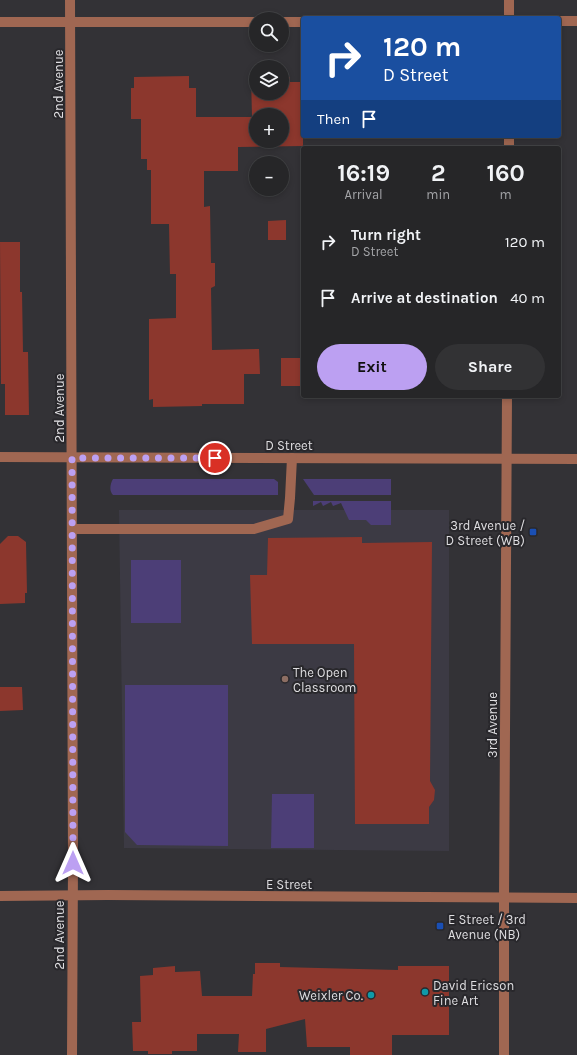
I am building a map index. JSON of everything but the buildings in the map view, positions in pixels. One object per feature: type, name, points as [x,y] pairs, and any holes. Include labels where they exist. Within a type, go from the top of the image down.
[{"type":"street","name":"2nd Avenue","points":[[70,0],[72,1055]]},
{"type":"street","points":[[510,0],[510,16]]},
{"type":"street","points":[[561,22],[577,21]]},
{"type":"street","points":[[0,22],[249,22]]},
{"type":"street","points":[[289,22],[301,22]]},
{"type":"street","name":"3rd Avenue","points":[[504,1055],[507,398]]},
{"type":"street","name":"D Street","points":[[0,458],[577,459]]},
{"type":"street","points":[[72,529],[254,529],[288,519],[292,458]]},
{"type":"street","name":"E Street","points":[[0,896],[72,895],[577,898]]},
{"type":"shaded area","points":[[113,479],[274,479],[278,482],[278,495],[113,495],[110,487]]},
{"type":"shaded area","points":[[303,479],[391,479],[391,495],[314,495]]},
{"type":"shaded area","points":[[313,501],[391,501],[391,525],[371,525],[366,520],[349,520],[341,503],[333,506],[331,502],[323,506],[321,502],[313,506]]},
{"type":"shaded area","name":"The Open Classroom","points":[[119,510],[449,510],[449,851],[124,848]]},
{"type":"shaded area","points":[[131,560],[181,560],[181,623],[131,623]]},
{"type":"shaded area","points":[[125,685],[228,685],[228,846],[137,845],[125,832]]},
{"type":"shaded area","points":[[272,794],[314,794],[314,848],[271,848]]},
{"type":"place","name":"3rd Avenue / D Street (WB)","points":[[533,532]]},
{"type":"place","name":"The Open Classroom","points":[[285,679]]},
{"type":"place","name":"E Street / 3rd Avenue (NB)","points":[[440,926]]},
{"type":"place","name":"David Ericson Fine Art","points":[[425,992]]},
{"type":"place","name":"Weixler Co.","points":[[371,995]]},
{"type":"route","points":[[73,863],[72,458],[215,458]]}]
